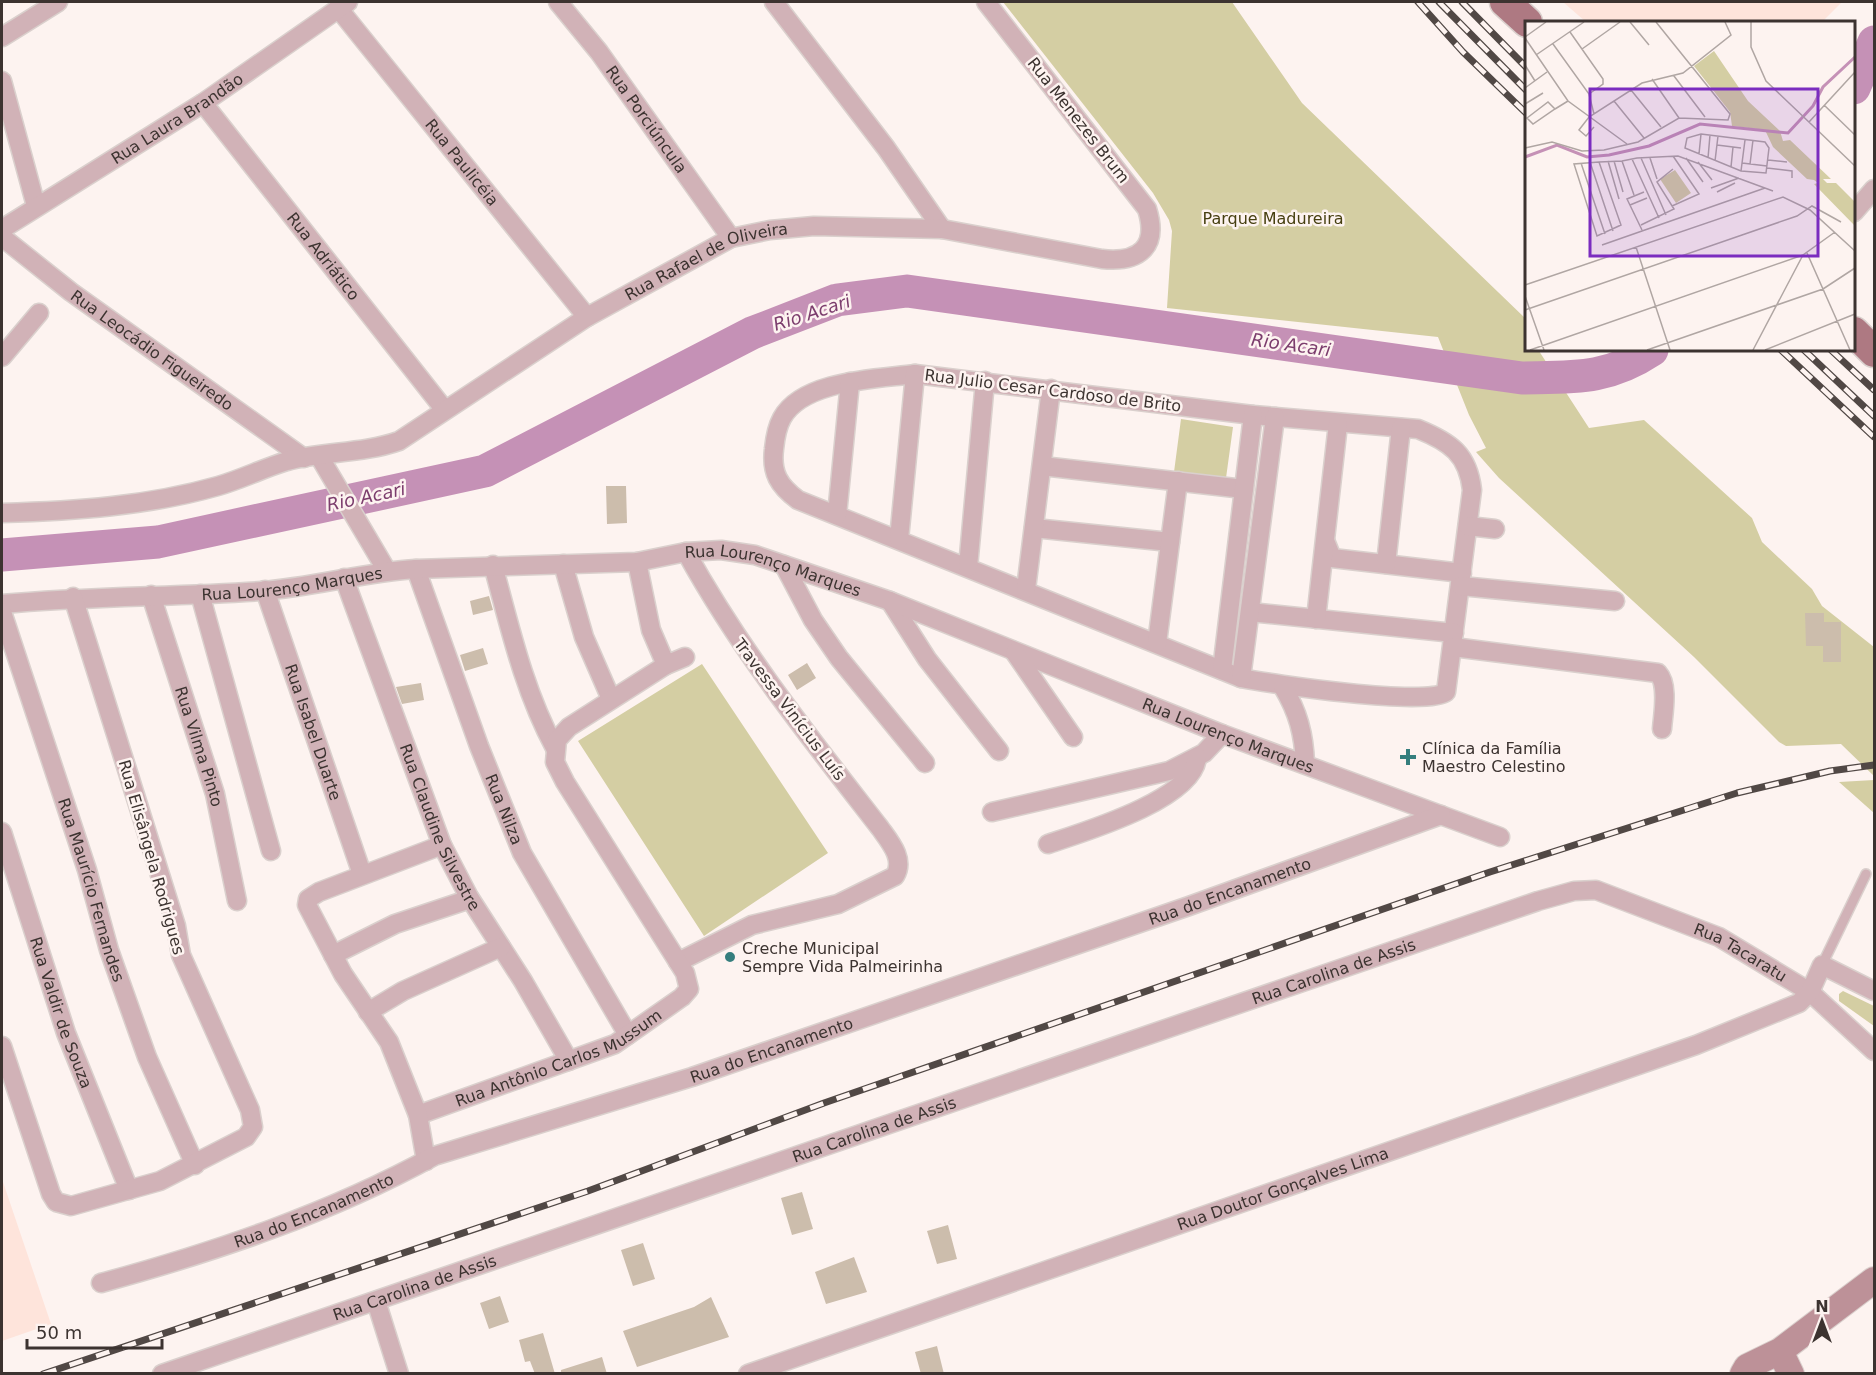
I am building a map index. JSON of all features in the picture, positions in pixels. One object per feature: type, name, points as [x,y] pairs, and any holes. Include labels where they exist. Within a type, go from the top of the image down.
[{"type":"main road","points":[[1505,2],[1526,21]]},
{"type":"main road","points":[[1855,333],[1875,352]]},
{"type":"street","points":[[2,37],[58,2]]},
{"type":"street","name":"Rua Porciúncula","points":[[558,2],[599,52],[731,238]]},
{"type":"street","points":[[774,2],[886,148],[942,229]]},
{"type":"street","name":"Rua Menezes Brum","points":[[987,2],[1147,209],[1152,227],[1146,246]]},
{"type":"street","name":"Rua Laura Brandão","points":[[2,229],[203,103],[343,5]]},
{"type":"street","name":"Rua Paulicéia","points":[[343,5],[587,317]]},
{"type":"street","points":[[2,81],[9,115],[36,206]]},
{"type":"street","name":"Rua Adriático","points":[[203,103],[444,409]]},
{"type":"street","points":[[1855,211],[1875,189]]},
{"type":"street","name":"Rua Rafael de Oliveira","points":[[2,513],[120,505],[171,498],[219,486],[312,457],[375,449],[399,441],[422,429],[444,409],[587,317],[731,238],[770,230],[814,226],[942,229],[1117,261],[1137,255],[1146,246]]},
{"type":"street","name":"Rua Leocádio Figueiredo","points":[[2,237],[71,292],[312,457]]},
{"type":"street","points":[[2,357],[39,313]]},
{"type":"street","points":[[899,539],[915,374]]},
{"type":"street","name":"Rua Julio Cesar Cardoso de Brito","points":[[915,374],[1253,415],[1418,429],[1449,444],[1466,461],[1472,490],[1448,687],[1441,696],[1415,698],[1283,687],[1241,678],[1026,589],[798,500],[782,488],[774,473],[773,453],[782,417],[796,404],[817,390],[850,382],[915,374]]},
{"type":"street","points":[[968,567],[985,381]]},
{"type":"street","points":[[837,515],[850,382]]},
{"type":"street","points":[[1026,589],[1051,389]]},
{"type":"street","points":[[1222,670],[1253,415]]},
{"type":"street","points":[[1241,678],[1275,417]]},
{"type":"street","points":[[1316,619],[1327,546],[1338,424]]},
{"type":"street","points":[[1386,564],[1401,428]]},
{"type":"street","points":[[312,457],[329,474],[387,571]]},
{"type":"street","points":[[1042,466],[1244,489]]},
{"type":"street","points":[[1157,643],[1178,481]]},
{"type":"street","points":[[1468,526],[1495,529]]},
{"type":"street","points":[[1034,528],[1170,542]]},
{"type":"street","points":[[1327,546],[1332,558],[1386,564],[1462,579],[1615,602]]},
{"type":"street","name":"Rua Lourenço Marques","points":[[2,604],[73,597],[152,596],[265,590],[387,571],[416,569],[637,562],[686,552],[721,550],[755,555],[890,602],[1222,734],[1500,837]]},
{"type":"street","name":"Travessa Vinícius Luís","points":[[678,962],[752,925],[838,904],[895,876],[899,863],[896,852],[880,828],[775,693],[734,633],[686,552]]},
{"type":"street","points":[[637,562],[651,630],[666,665]]},
{"type":"street","points":[[563,564],[584,636],[611,699]]},
{"type":"street","points":[[493,565],[522,670],[539,718],[555,748]]},
{"type":"street","points":[[784,565],[813,620],[838,658],[926,763]]},
{"type":"street","name":"Rua Nilza","points":[[416,569],[479,747],[518,844],[628,1035]]},
{"type":"street","name":"Rua Claudine Silvestre","points":[[344,578],[442,845],[470,899],[569,1061]]},
{"type":"street","name":"Rua Isabel Duarte","points":[[265,590],[362,874]]},
{"type":"street","points":[[200,594],[271,851]]},
{"type":"street","name":"Rua Vilma Pinto","points":[[152,596],[215,794],[237,901]]},
{"type":"street","name":"Rua Elisângela Rodrigues","points":[[73,597],[176,926],[181,955],[249,1110],[253,1127],[246,1137],[195,1165]]},
{"type":"street","points":[[890,602],[927,659],[999,751]]},
{"type":"street","name":"Rua Maurício Fernandes","points":[[2,612],[87,870],[112,957],[147,1057],[195,1165]]},
{"type":"street","points":[[1250,612],[1316,619],[1658,673],[1662,678],[1663,688],[1662,729]]},
{"type":"street","points":[[1015,653],[1073,737]]},
{"type":"street","points":[[678,962],[565,782],[555,762],[555,748],[561,734],[611,699],[666,665],[685,657]]},
{"type":"street","points":[[1283,687],[1297,711],[1303,733],[1305,764]]},
{"type":"street","points":[[992,812],[1169,771],[1204,753],[1222,734]]},
{"type":"street","points":[[1048,844],[1104,825],[1176,790],[1194,772],[1197,757]]},
{"type":"street","name":"Rua do Encanamento","points":[[101,1283],[175,1263],[327,1208],[399,1176],[426,1161],[483,1140],[734,1063],[1189,906],[1441,815]]},
{"type":"street","name":"Rua Valdir de Souza","points":[[2,832],[66,1033],[129,1190]]},
{"type":"street","points":[[426,1161],[418,1115],[389,1042],[333,955],[307,905],[308,899],[319,892],[442,845]]},
{"type":"street","name":"Rua Tacaratu","points":[[1587,889],[1608,892],[1719,937],[1810,992],[1875,1052]]},
{"type":"street","name":"Rua Carolina de Assis","points":[[162,1374],[1538,901],[1587,889]]},
{"type":"street","points":[[333,955],[395,924],[470,899]]},
{"type":"street","points":[[368,1012],[403,991],[501,947]]},
{"type":"street","name":"Rua Antônio Carlos Mussum","points":[[418,1115],[615,1044],[689,990],[688,980],[678,962]]},
{"type":"street","points":[[1810,992],[1822,965],[1875,991]]},
{"type":"street","name":"Rua Doutor Gonçalves Lima","points":[[748,1374],[1696,1045],[1799,1003],[1810,992]]},
{"type":"street","points":[[2,1046],[51,1194],[57,1202],[71,1206],[160,1181],[195,1165]]},
{"type":"street","points":[[1739,1371],[1780,1351],[1875,1280]]},
{"type":"street","points":[[376,1300],[399,1374]]},
{"type":"street","points":[[1780,1351],[1791,1374]]},
{"type":"lane","points":[[1822,965],[1866,874]]},
{"type":"shaded area","points":[[1563,2],[1842,2],[1823,21],[1585,21]]},
{"type":"shaded area","points":[[2,1179],[51,1324],[2,1341]]},
{"type":"green space","name":"Parque Madureira","points":[[1003,2],[1232,2],[1302,103],[1525,318],[1525,351],[1539,351],[1589,428],[1644,420],[1752,518],[1762,542],[1812,589],[1822,606],[1874,647],[1874,776],[1841,744],[1786,746],[1779,742],[1694,657],[1499,478],[1476,452],[1486,448],[1469,415],[1438,337],[1167,308],[1172,231],[1169,220],[1153,193]]},
{"type":"green space","points":[[1181,419],[1233,427],[1226,478],[1174,472]]},
{"type":"green space","points":[[702,664],[828,853],[704,936],[578,741]]},
{"type":"green space","points":[[1874,780],[1874,813],[1839,782]]},
{"type":"green space","points":[[1843,991],[1874,1006],[1874,1026],[1839,1001],[1839,994]]},
{"type":"building","points":[[606,486],[626,486],[627,523],[607,524]]},
{"type":"building","points":[[489,596],[493,610],[473,615],[470,601]]},
{"type":"building","points":[[1805,613],[1824,613],[1824,622],[1841,622],[1841,662],[1823,662],[1823,646],[1806,646]]},
{"type":"building","points":[[483,648],[488,664],[465,671],[460,655]]},
{"type":"building","points":[[807,663],[816,678],[797,690],[788,675]]},
{"type":"building","points":[[421,683],[424,700],[402,704],[396,687]]},
{"type":"building","points":[[802,1192],[813,1229],[792,1235],[781,1198]]},
{"type":"building","points":[[948,1225],[957,1259],[937,1264],[927,1231]]},
{"type":"building","points":[[643,1243],[655,1279],[633,1286],[621,1250]]},
{"type":"building","points":[[854,1257],[867,1292],[826,1304],[815,1272]]},
{"type":"building","points":[[500,1296],[509,1322],[489,1329],[480,1303]]},
{"type":"building","points":[[711,1297],[729,1337],[637,1367],[623,1331],[694,1307]]},
{"type":"building","points":[[543,1333],[555,1374],[535,1374],[530,1361],[525,1362],[519,1340]]},
{"type":"building","points":[[937,1346],[944,1374],[921,1374],[915,1352]]},
{"type":"building","points":[[602,1357],[607,1374],[561,1374],[561,1370]]},
{"type":"waterway","name":"Rio Acari","points":[[1855,86],[1874,42]]},
{"type":"waterway","name":"Rio Acari","points":[[2,555],[158,542],[485,471],[752,333],[837,300],[907,291],[1522,378],[1574,377],[1605,372],[1636,360],[1650,351]]},
{"type":"railway","points":[[1418,2],[1463,52],[1525,112]]},
{"type":"railway","points":[[1439,2],[1525,89]]},
{"type":"railway","points":[[1462,2],[1525,66]]},
{"type":"railway","points":[[1782,351],[1874,437]]},
{"type":"railway","points":[[1805,351],[1874,416]]},
{"type":"railway","points":[[1832,351],[1874,390]]},
{"type":"railway","points":[[43,1374],[588,1191],[824,1103],[1490,872],[1737,793],[1830,771],[1874,765]]},
{"type":"place","name":"Clínica da Família Maestro Celestino","points":[[1408,757]]},
{"type":"place","name":"Creche Municipal Sempre Vida Palmeirinha","points":[[730,957]]}]
